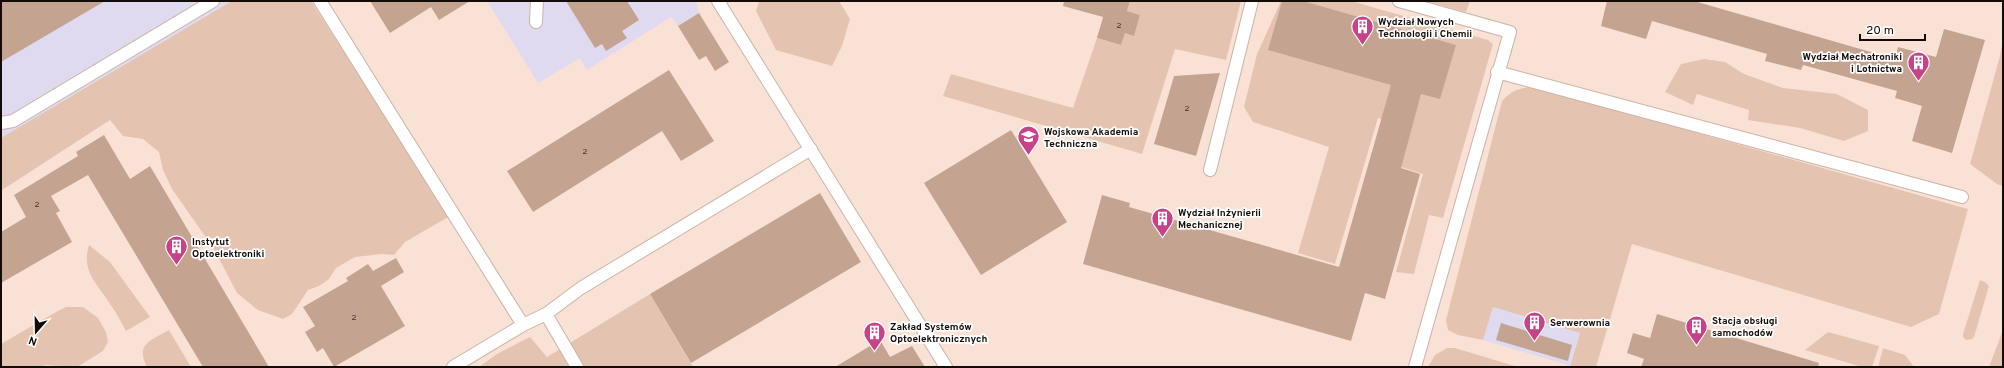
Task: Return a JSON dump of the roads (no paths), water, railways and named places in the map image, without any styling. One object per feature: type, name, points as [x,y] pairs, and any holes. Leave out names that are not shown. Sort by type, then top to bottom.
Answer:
[{"type":"lane","points":[[1,123],[13,121],[213,1]]},
{"type":"lane","points":[[320,1],[522,325]]},
{"type":"lane","points":[[536,22],[537,1]]},
{"type":"lane","points":[[718,1],[946,367]]},
{"type":"lane","points":[[1210,170],[1252,1]]},
{"type":"lane","points":[[1399,1],[1510,32],[1497,72],[1415,367]]},
{"type":"lane","points":[[1497,72],[1962,197]]},
{"type":"lane","points":[[453,367],[522,325],[546,314],[581,288],[811,149]]},
{"type":"lane","points":[[546,314],[577,367]]},
{"type":"place","name":"Wydział Nowych Technologii i Chemii","points":[[1362,46]]},
{"type":"place","name":"Wydział Mechatroniki i Lotnictwa","points":[[1918,82]]},
{"type":"place","name":"Wojskowa Akademia Techniczna","points":[[1028,156]]},
{"type":"place","name":"Wydział Inżynierii Mechanicznej","points":[[1163,238]]},
{"type":"place","name":"Instytut Optoelektroniki","points":[[177,266]]},
{"type":"place","name":"Serwerownia","points":[[1534,342]]},
{"type":"place","name":"Stacja obsługi samochodów","points":[[1696,346]]},
{"type":"place","name":"Zakład Systemów Optoelektronicznych","points":[[874,352]]}]
